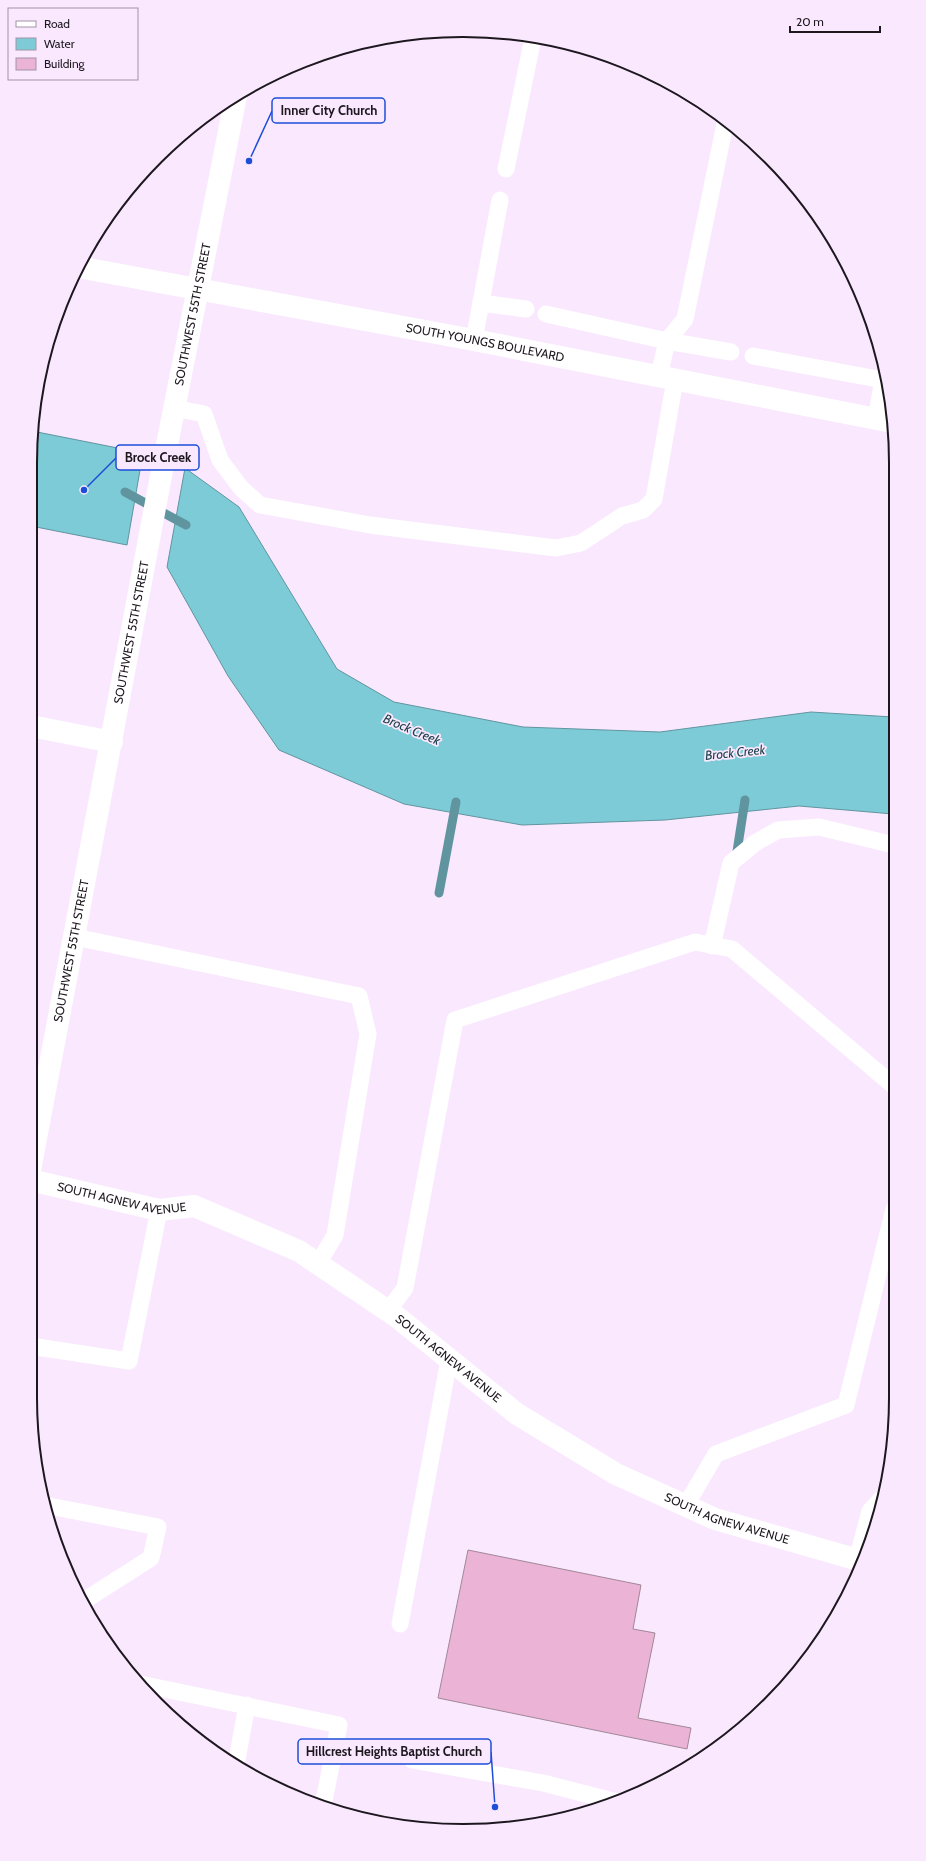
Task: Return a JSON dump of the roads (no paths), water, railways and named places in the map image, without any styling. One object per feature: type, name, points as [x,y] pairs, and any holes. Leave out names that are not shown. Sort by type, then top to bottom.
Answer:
[{"type":"street","name":"SOUTHWEST 55TH STREET","points":[[37,1134],[164,460],[234,104]]},
{"type":"street","name":"SOUTH YOUNGS BOULEVARD","points":[[85,267],[474,340],[884,420]]},
{"type":"street","points":[[37,727],[112,742]]},
{"type":"street","name":"SOUTH AGNEW AVENUE","points":[[37,1182],[160,1210],[194,1206],[299,1251],[388,1311],[517,1414],[616,1474],[715,1519],[857,1560]]},
{"type":"lane","points":[[506,169],[532,43]]},
{"type":"lane","points":[[174,408],[204,414],[220,460],[241,488],[260,505],[370,525],[556,548],[581,543],[622,516],[643,510],[654,500],[667,378],[667,341],[685,319],[724,127]]},
{"type":"lane","points":[[474,340],[500,200]]},
{"type":"lane","points":[[481,303],[526,309]]},
{"type":"lane","points":[[546,314],[667,341],[731,352]]},
{"type":"lane","points":[[753,356],[881,380]]},
{"type":"lane","points":[[883,396],[884,420]]},
{"type":"lane","points":[[712,946],[731,863],[755,843],[778,830],[819,827],[889,845]]},
{"type":"lane","points":[[75,938],[359,996],[368,1034],[335,1235],[318,1264]]},
{"type":"lane","points":[[388,1311],[405,1288],[455,1020],[695,942],[732,949],[889,1082]]},
{"type":"lane","points":[[37,1347],[129,1361],[160,1210]]},
{"type":"lane","points":[[686,1505],[716,1454],[846,1405],[889,1229]]},
{"type":"lane","points":[[400,1624],[449,1360]]},
{"type":"lane","points":[[52,1506],[158,1527],[151,1558],[87,1598]]},
{"type":"lane","points":[[862,1545],[870,1511],[874,1506]]},
{"type":"lane","points":[[150,1686],[339,1725],[324,1800]]},
{"type":"lane","points":[[237,1759],[247,1705]]},
{"type":"lane","points":[[412,1760],[543,1783],[606,1799]]},
{"type":"water","points":[[38,432],[143,453],[127,545],[37,527]]},
{"type":"water","name":"Brock Creek","points":[[185,468],[239,507],[337,669],[394,702],[523,727],[660,732],[811,712],[889,717],[889,814],[799,806],[665,820],[522,825],[404,804],[279,750],[228,676],[167,567]]},
{"type":"waterway","name":"Brock Creek","points":[[125,492],[186,525]]},
{"type":"waterway","points":[[736,858],[745,800]]},
{"type":"waterway","points":[[439,893],[456,802]]},
{"type":"place","name":"Inner City Church","points":[[249,161]]},
{"type":"place","name":"Brock Creek","points":[[84,490]]},
{"type":"place","name":"Hillcrest Heights Baptist Church","points":[[495,1807]]}]
